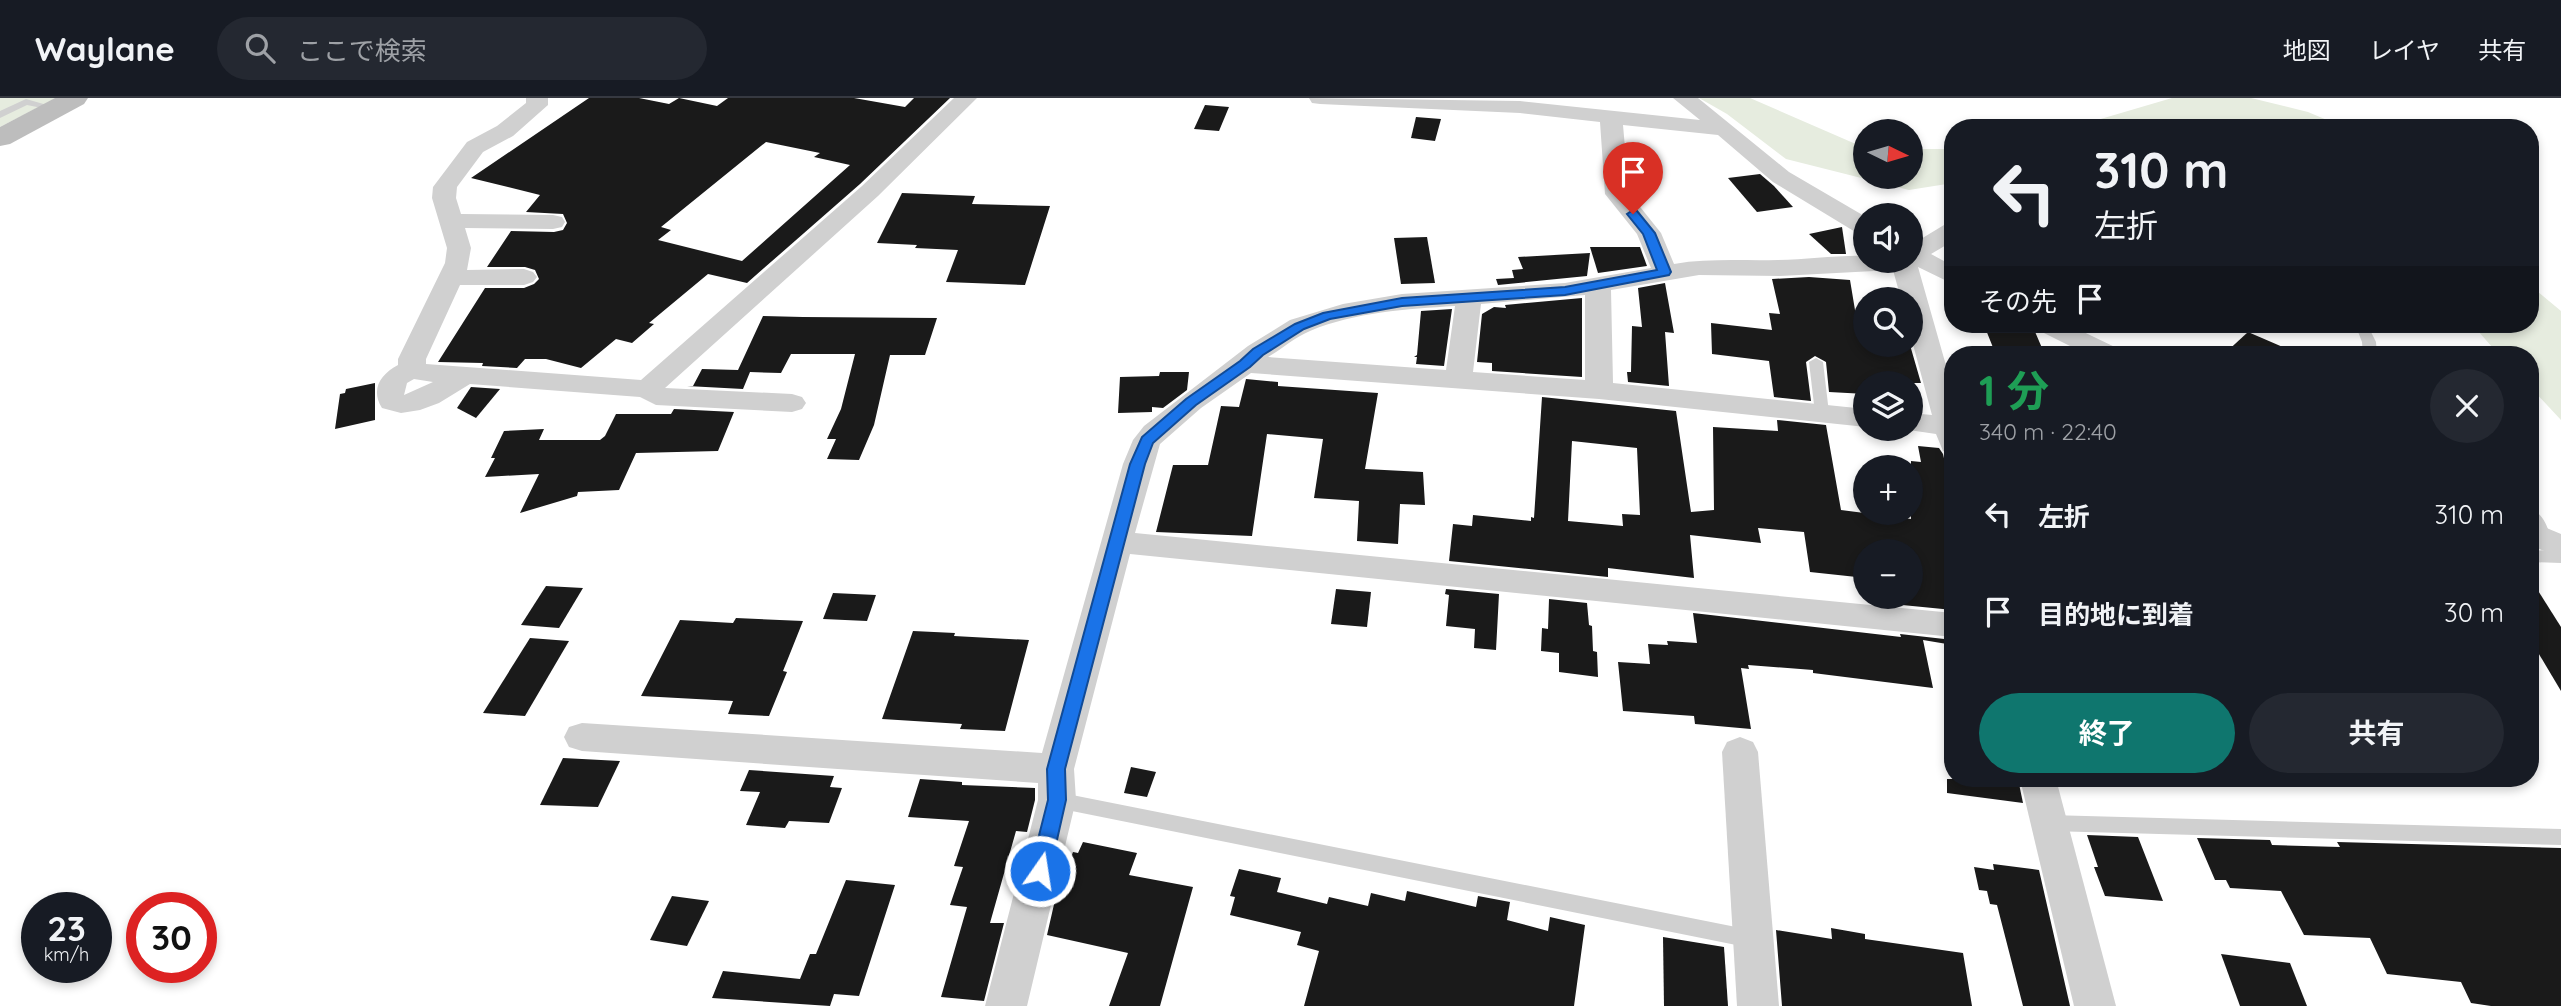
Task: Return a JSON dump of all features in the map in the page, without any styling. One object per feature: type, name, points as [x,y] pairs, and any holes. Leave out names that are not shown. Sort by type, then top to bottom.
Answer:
[{"type":"street","points":[[0,138],[75,98]]},
{"type":"street","points":[[412,369],[412,359],[458,262],[459,248],[444,198],[445,187],[475,147],[505,131],[529,113],[537,105],[537,98]]},
{"type":"street","points":[[647,389],[870,191],[966,98]]},
{"type":"street","points":[[1320,98],[1520,107],[1724,129]]},
{"type":"street","points":[[1684,98],[1781,177],[1853,220]]},
{"type":"street","points":[[1611,117],[1617,194],[1649,233],[1665,272]]},
{"type":"street","points":[[451,221],[553,222]]},
{"type":"street","points":[[1923,248],[1944,235]]},
{"type":"street","points":[[1006,1006],[1057,785],[1138,464],[1147,440],[1191,402],[1258,352],[1283,335],[1327,316],[1402,302],[1491,294],[1545,293],[1699,267],[1780,268],[1853,263]]},
{"type":"street","points":[[1923,263],[1944,272]]},
{"type":"street","points":[[1907,273],[1944,409]]},
{"type":"street","points":[[450,278],[524,277]]},
{"type":"street","points":[[1598,286],[1599,390]]},
{"type":"street","points":[[1458,380],[1469,297]]},
{"type":"street","points":[[2065,333],[2091,346]]},
{"type":"street","points":[[1245,364],[1599,390],[1853,417]]},
{"type":"street","points":[[464,374],[408,405],[392,402],[390,394],[394,378],[412,369],[425,373],[464,374],[647,389],[656,396],[792,402]]},
{"type":"street","points":[[1923,426],[1944,433]]},
{"type":"street","points":[[1118,542],[1944,624]]},
{"type":"street","points":[[582,737],[1057,785]]},
{"type":"street","points":[[1740,751],[1751,939],[1758,1006]]},
{"type":"street","points":[[2040,787],[2095,1006]]},
{"type":"lane","points":[[0,115],[26,102],[42,105]]},
{"type":"lane","points":[[1816,362],[1822,413]]},
{"type":"lane","points":[[1057,785],[1751,939]]},
{"type":"lane","points":[[2049,823],[2561,837]]},
{"type":"shaded area","points":[[0,98],[56,98],[0,127]]},
{"type":"shaded area","points":[[1699,98],[1750,98],[1853,143],[1853,176],[1786,159],[1727,114]]},
{"type":"shaded area","points":[[2172,98],[2251,98],[2308,112],[2325,119],[2101,119]]},
{"type":"shaded area","points":[[1923,149],[1944,149],[1944,184],[1923,188]]},
{"type":"shaded area","points":[[2539,293],[2561,311],[2561,420],[2539,397],[2539,346],[2491,346],[2480,333],[2539,333]]},
{"type":"building","points":[[589,98],[639,98],[669,104],[679,98],[717,106],[728,98],[854,98],[905,107],[914,98],[950,98],[860,184],[747,283],[708,274],[649,323],[654,324],[632,343],[616,339],[581,368],[546,359],[525,359],[517,368],[482,366],[483,363],[438,362],[485,288],[524,288],[539,279],[535,270],[525,267],[487,267],[511,231],[554,232],[563,230],[567,223],[563,214],[526,212],[540,195],[471,178]],"holes":[[[766,142],[820,153],[814,157],[850,165],[742,261],[658,240],[671,230],[661,227]]]},
{"type":"building","points":[[1205,105],[1229,107],[1219,131],[1194,129]]},
{"type":"building","points":[[1416,117],[1441,119],[1435,141],[1411,138]]},
{"type":"building","points":[[1760,174],[1793,207],[1757,212],[1728,178]]},
{"type":"building","points":[[902,193],[975,196],[972,204],[1050,206],[1025,285],[946,282],[958,250],[877,243]]},
{"type":"building","points":[[1842,227],[1846,254],[1831,254],[1809,234]]},
{"type":"building","points":[[1427,237],[1435,283],[1401,284],[1394,238]]},
{"type":"building","points":[[1590,247],[1640,247],[1647,266],[1598,273]]},
{"type":"building","points":[[1590,253],[1587,276],[1498,285],[1496,279],[1514,278],[1512,270],[1523,269],[1518,257]]},
{"type":"building","points":[[1809,277],[1850,280],[1853,298],[1853,357],[1913,357],[1918,371],[1853,371],[1853,393],[1829,392],[1826,362],[1815,356],[1806,362],[1811,401],[1774,397],[1769,361],[1712,354],[1711,323],[1772,330],[1769,313],[1780,314],[1772,279]]},
{"type":"building","points":[[1665,283],[1674,333],[1665,332],[1669,386],[1628,382],[1627,372],[1631,372],[1632,326],[1642,327],[1638,288]]},
{"type":"building","points":[[1582,298],[1582,377],[1492,371],[1492,363],[1477,362],[1482,314],[1494,307],[1506,308],[1505,305]]},
{"type":"building","points":[[1452,309],[1444,366],[1416,364],[1417,357],[1414,357],[1417,355],[1421,311]]},
{"type":"building","points":[[763,316],[937,318],[925,355],[890,355],[874,425],[859,460],[827,459],[836,439],[827,439],[841,409],[855,354],[791,354],[781,373],[750,372],[743,389],[687,386],[693,386],[702,369],[738,370]]},
{"type":"building","points":[[1987,333],[2036,333],[2041,346],[1992,346]]},
{"type":"building","points":[[2250,333],[2280,346],[2233,346]]},
{"type":"building","points":[[1160,372],[1189,372],[1187,390],[1163,408],[1152,407],[1152,412],[1118,413],[1120,377],[1159,376]]},
{"type":"building","points":[[1246,379],[1278,382],[1278,386],[1378,393],[1365,469],[1423,472],[1425,505],[1400,504],[1398,544],[1357,541],[1359,501],[1314,498],[1323,439],[1267,434],[1252,536],[1156,532],[1173,465],[1208,465],[1221,406],[1239,407]]},
{"type":"building","points":[[375,383],[375,420],[335,429],[340,394],[345,393],[346,389]]},
{"type":"building","points":[[471,387],[500,389],[476,418],[457,408]]},
{"type":"building","points":[[1542,397],[1676,411],[1691,512],[1714,510],[1713,427],[1778,431],[1777,420],[1826,425],[1841,510],[1853,512],[1853,525],[1923,525],[1923,455],[1920,455],[1918,446],[1939,448],[1944,458],[1944,609],[1923,607],[1923,539],[1853,539],[1853,577],[1810,572],[1804,532],[1758,528],[1761,543],[1690,535],[1694,578],[1608,568],[1608,577],[1449,561],[1453,524],[1472,526],[1473,515],[1531,521],[1531,517],[1534,518]],"holes":[[[1572,441],[1637,448],[1640,515],[1622,514],[1623,526],[1568,521]]]},
{"type":"building","points":[[674,409],[734,412],[718,451],[636,453],[619,490],[578,492],[577,496],[520,513],[539,474],[485,477],[504,431],[544,429],[539,440],[600,440],[605,436],[616,414],[671,414]]},
{"type":"building","points":[[546,586],[583,588],[559,628],[521,625]]},
{"type":"building","points":[[1336,589],[1371,592],[1367,627],[1331,624]]},
{"type":"building","points":[[1446,589],[1499,594],[1496,650],[1474,648],[1475,629],[1446,626],[1449,595],[1445,594]]},
{"type":"building","points":[[2539,592],[2561,627],[2561,691],[2539,654]]},
{"type":"building","points":[[833,593],[876,595],[867,621],[823,619]]},
{"type":"building","points":[[1549,599],[1587,603],[1589,625],[1592,626],[1593,651],[1597,652],[1598,677],[1559,672],[1559,653],[1541,651],[1542,628],[1548,629]]},
{"type":"building","points":[[1693,613],[1901,637],[1900,634],[1944,639],[1944,644],[1923,640],[1933,688],[1813,673],[1813,670],[1748,665],[1749,669],[1741,668],[1751,729],[1695,724],[1694,716],[1623,711],[1618,662],[1650,664],[1648,644],[1668,645],[1667,641],[1697,643]]},
{"type":"building","points":[[736,618],[803,621],[783,671],[787,672],[769,716],[728,714],[733,701],[641,696],[680,620],[733,623]]},
{"type":"building","points":[[913,631],[1029,640],[1005,731],[960,729],[962,724],[882,719]]},
{"type":"building","points":[[530,638],[569,641],[525,716],[483,713]]},
{"type":"building","points":[[563,758],[620,761],[598,807],[540,805]]},
{"type":"building","points":[[1131,767],[1156,772],[1147,797],[1124,793]]},
{"type":"building","points":[[749,770],[834,776],[830,787],[842,788],[829,823],[789,821],[785,828],[746,825],[760,792],[740,791]]},
{"type":"building","points":[[920,779],[962,782],[962,785],[1035,788],[1035,800],[1027,832],[1016,831],[990,923],[1004,923],[984,1001],[941,997],[967,907],[950,905],[963,867],[954,866],[969,821],[908,817]]},
{"type":"building","points":[[1947,787],[2020,787],[2023,803],[1947,793]]},
{"type":"building","points":[[2087,835],[2138,837],[2163,901],[2105,896],[2094,867],[2098,867]]},
{"type":"building","points":[[2197,838],[2270,840],[2272,845],[2340,847],[2337,842],[2561,848],[2561,1006],[2491,1006],[2471,1003],[2461,982],[2387,974],[2370,938],[2304,935],[2281,891],[2230,888],[2226,880],[2215,880]]},
{"type":"building","points":[[1083,842],[1137,853],[1129,875],[1193,887],[1160,1006],[1109,1006],[1128,953],[1047,935],[1055,900],[1073,852],[1078,853]]},
{"type":"building","points":[[1993,864],[2039,870],[2070,1006],[2023,1006],[1997,905],[1990,904],[1987,891],[1979,890],[1974,867],[1994,870]]},
{"type":"building","points":[[1239,869],[1281,878],[1277,892],[1327,904],[1329,897],[1368,906],[1371,893],[1405,901],[1407,891],[1476,907],[1478,896],[1510,902],[1507,920],[1548,931],[1550,917],[1585,925],[1574,1006],[1304,1006],[1319,951],[1297,945],[1301,932],[1230,915],[1235,897],[1230,896]]},
{"type":"building","points":[[846,880],[895,885],[859,996],[834,994],[830,1006],[712,998],[723,971],[800,979],[810,954],[816,954]]},
{"type":"building","points":[[672,896],[709,901],[687,946],[650,940]]},
{"type":"building","points":[[1831,928],[1865,934],[1865,939],[1963,953],[1972,1006],[1782,1006],[1776,930],[1832,939]]},
{"type":"building","points":[[1663,937],[1724,947],[1728,1006],[1664,1006]]},
{"type":"building","points":[[2221,954],[2290,963],[2307,1006],[2240,1006]]},
{"type":"route","points":[[1040,871],[1057,800],[1056,769],[1138,464],[1147,440],[1191,402],[1258,352],[1299,326],[1327,316],[1402,302],[1565,291],[1665,272],[1649,233],[1633,214]]}]
